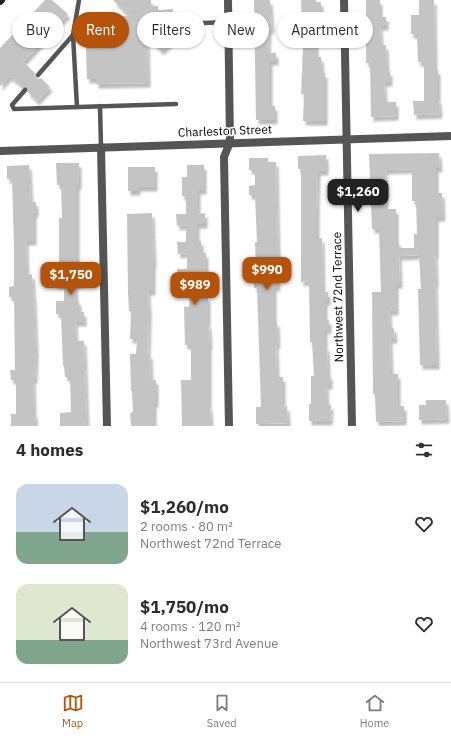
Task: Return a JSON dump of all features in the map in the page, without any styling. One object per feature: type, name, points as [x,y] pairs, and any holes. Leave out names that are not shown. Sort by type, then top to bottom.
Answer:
[{"type":"street","points":[[228,0],[228,12]]},
{"type":"street","name":"Northwest 72nd Terrace","points":[[344,0],[352,426]]},
{"type":"street","points":[[228,48],[230,142],[224,157],[229,426]]},
{"type":"street","name":"Charleston Street","points":[[0,151],[347,138],[451,136]]},
{"type":"street","points":[[101,147],[107,426]]},
{"type":"lane","points":[[77,12],[79,0]]},
{"type":"lane","points":[[38,75],[72,36]]},
{"type":"lane","points":[[74,48],[77,107]]},
{"type":"lane","points":[[25,90],[12,105],[14,109],[176,104]]},
{"type":"lane","points":[[100,106],[101,147]]},
{"type":"building","points":[[45,0],[52,0],[68,14],[64,18],[64,12],[34,12]]},
{"type":"building","points":[[113,0],[151,0],[151,6],[158,6],[158,10],[173,9],[173,12],[137,12],[137,48],[147,48],[148,83],[96,84],[96,79],[87,79],[86,48],[129,48],[129,12],[125,12]]},
{"type":"building","points":[[254,0],[270,0],[272,30],[269,29],[269,12],[254,12]]},
{"type":"building","points":[[301,0],[316,0],[316,2],[321,2],[321,12],[302,12]]},
{"type":"building","points":[[366,0],[380,0],[380,17],[386,17],[386,26],[380,26],[381,45],[386,45],[387,72],[390,71],[390,82],[384,82],[385,102],[396,102],[396,116],[371,117],[370,63],[366,63],[366,48],[373,48],[373,12],[366,12]]},
{"type":"building","points":[[419,0],[434,0],[435,70],[438,70],[438,100],[440,114],[414,115],[413,101],[424,101],[424,62],[418,62],[417,34],[411,34],[411,15],[419,15]]},
{"type":"building","points":[[12,35],[12,48],[36,48],[23,62],[35,73],[35,78],[41,78],[50,87],[37,101],[28,92],[28,87],[23,87],[10,76],[0,86],[0,48]]},
{"type":"building","points":[[255,48],[268,48],[269,53],[276,53],[276,61],[270,61],[270,106],[275,106],[275,120],[256,120]]},
{"type":"building","points":[[303,48],[316,48],[316,57],[321,57],[322,73],[325,73],[325,121],[303,121],[304,94],[301,94]]},
{"type":"building","points":[[439,153],[440,168],[436,168],[436,193],[442,193],[443,217],[436,217],[435,283],[437,365],[420,365],[418,289],[421,289],[419,255],[399,256],[400,284],[396,284],[396,311],[389,311],[390,328],[394,328],[395,339],[390,339],[391,374],[398,374],[398,406],[404,406],[404,421],[376,422],[375,394],[373,394],[372,292],[381,292],[379,229],[372,229],[369,154]],"holes":[[[412,169],[412,201],[416,201],[417,234],[414,234],[414,248],[399,248],[399,242],[396,242],[396,209],[386,209],[385,170]]]},
{"type":"building","points":[[326,155],[326,171],[318,171],[317,238],[322,238],[323,292],[328,292],[328,301],[325,301],[325,320],[329,320],[329,330],[325,329],[325,347],[327,347],[328,375],[330,375],[330,385],[326,385],[327,405],[331,405],[330,421],[309,421],[309,404],[311,404],[311,376],[314,376],[312,342],[310,342],[309,281],[301,282],[301,169],[298,169],[298,156]]},
{"type":"building","points":[[249,158],[268,158],[268,162],[276,162],[278,259],[276,259],[278,287],[274,287],[274,322],[277,322],[277,377],[283,377],[283,407],[287,406],[288,423],[256,424],[256,407],[261,407],[257,288],[254,288],[253,269],[256,269],[255,242],[257,242],[255,195],[249,195],[249,186],[255,185],[255,170],[249,170]]},
{"type":"building","points":[[56,163],[79,163],[79,185],[77,185],[77,273],[83,273],[83,283],[75,284],[76,301],[79,301],[79,312],[84,312],[84,322],[75,322],[76,341],[84,341],[87,426],[60,426],[60,413],[71,412],[70,377],[65,377],[63,366],[61,314],[56,314],[56,301],[64,301],[64,285],[55,285],[55,273],[59,273],[59,218],[62,218],[61,185],[57,185]]},
{"type":"building","points":[[29,165],[31,202],[36,202],[36,213],[34,213],[34,241],[26,241],[27,275],[32,274],[34,302],[36,351],[35,379],[33,379],[36,426],[11,426],[11,414],[16,414],[16,380],[11,380],[10,370],[15,370],[14,297],[9,297],[9,287],[14,286],[14,247],[12,179],[7,179],[7,166]]},
{"type":"building","points":[[187,165],[204,165],[204,190],[198,190],[198,214],[205,213],[205,224],[197,224],[197,241],[201,241],[201,253],[206,253],[206,279],[198,279],[198,297],[208,297],[210,345],[209,407],[211,426],[182,426],[181,380],[191,380],[191,345],[185,345],[184,307],[189,307],[190,291],[186,291],[186,281],[178,281],[177,269],[187,269],[187,253],[178,254],[177,242],[186,242],[186,225],[177,226],[176,214],[186,214],[186,196],[182,196],[182,177],[187,177]]},
{"type":"building","points":[[128,167],[155,167],[155,187],[138,187],[138,191],[128,191]]},
{"type":"building","points":[[152,213],[154,264],[153,291],[148,291],[148,354],[150,354],[151,380],[156,380],[154,426],[131,426],[130,413],[133,412],[130,354],[136,354],[137,339],[130,339],[131,311],[129,311],[128,292],[127,214]]},
{"type":"building","points":[[426,400],[446,400],[447,419],[419,420],[419,405],[426,405]]}]
